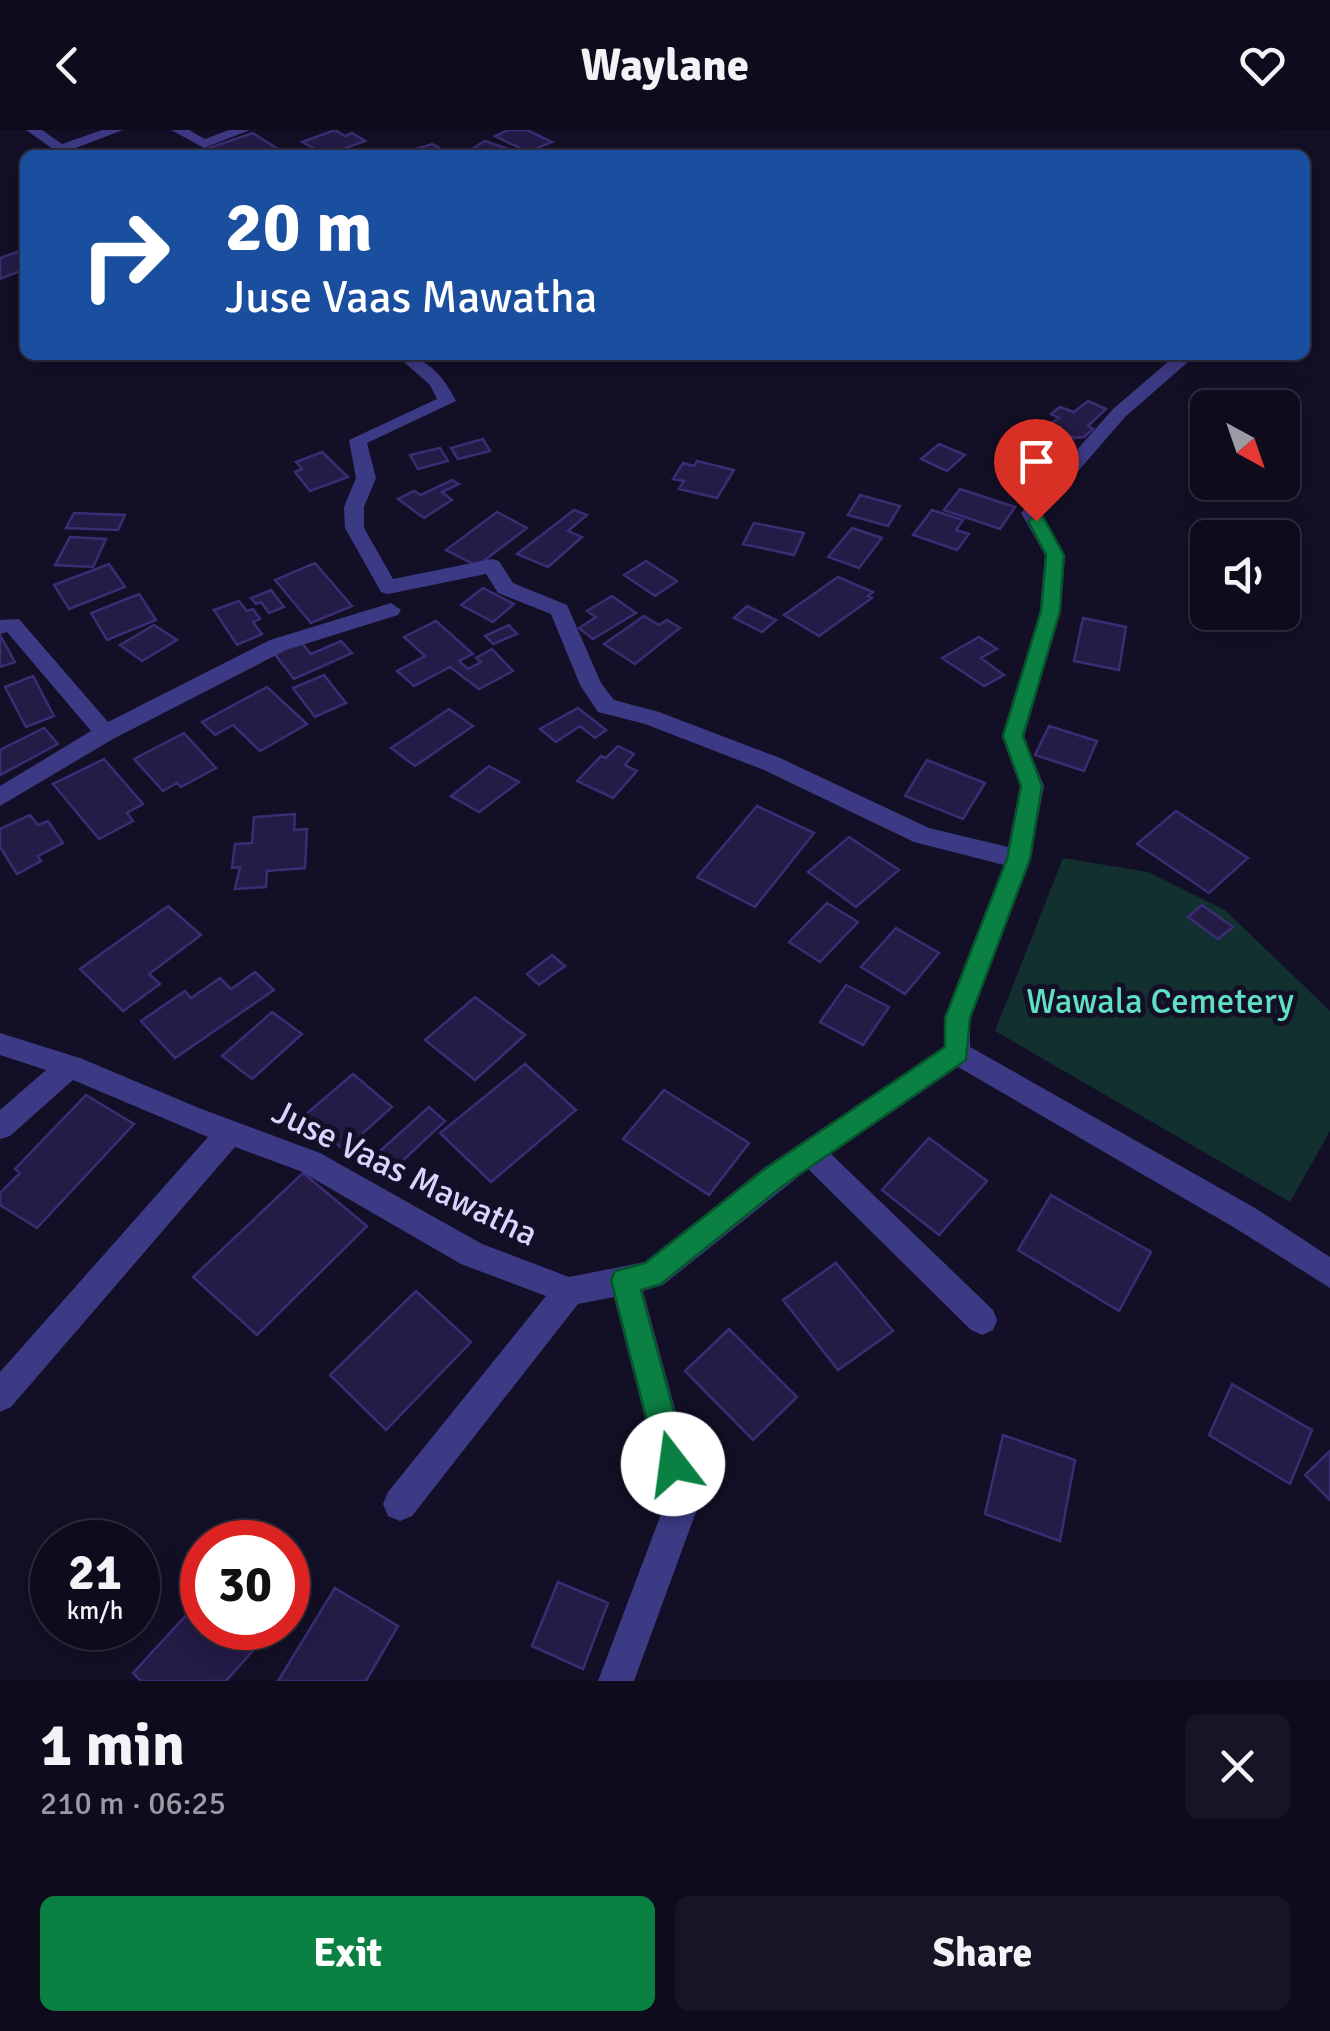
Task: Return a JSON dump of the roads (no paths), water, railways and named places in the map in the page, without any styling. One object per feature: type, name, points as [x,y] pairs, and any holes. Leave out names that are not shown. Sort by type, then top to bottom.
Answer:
[{"type":"street","points":[[33,130],[60,150],[116,130]]},
{"type":"street","points":[[178,130],[204,144],[243,130]]},
{"type":"street","points":[[411,360],[438,382],[447,401],[358,440],[366,488],[353,508],[355,526],[365,552],[388,586],[492,566],[504,588],[560,610],[591,685],[606,706],[650,718],[772,764],[923,836],[1018,859]]},
{"type":"street","points":[[958,1052],[958,1018],[1018,859],[1032,786],[1013,736],[1050,611],[1055,555],[1031,514],[1119,413],[1181,360]]},
{"type":"street","points":[[0,796],[105,733],[278,645],[390,610]]},
{"type":"street","points":[[0,626],[12,624],[105,733]]},
{"type":"street","name":"Juse Vaas Mawatha","points":[[0,1044],[70,1066],[310,1162],[472,1254],[569,1291]]},
{"type":"street","points":[[400,1504],[569,1291],[652,1275],[810,1152],[958,1052]]},
{"type":"street","points":[[958,1052],[1245,1218],[1330,1274]]},
{"type":"street","points":[[0,1127],[70,1066]]},
{"type":"street","points":[[0,1396],[230,1132]]},
{"type":"street","points":[[810,1152],[982,1320]]},
{"type":"street","points":[[616,1681],[682,1501],[625,1280]]},
{"type":"park label","name":"Wawala Cemetery","points":[[1160,1001]]}]
